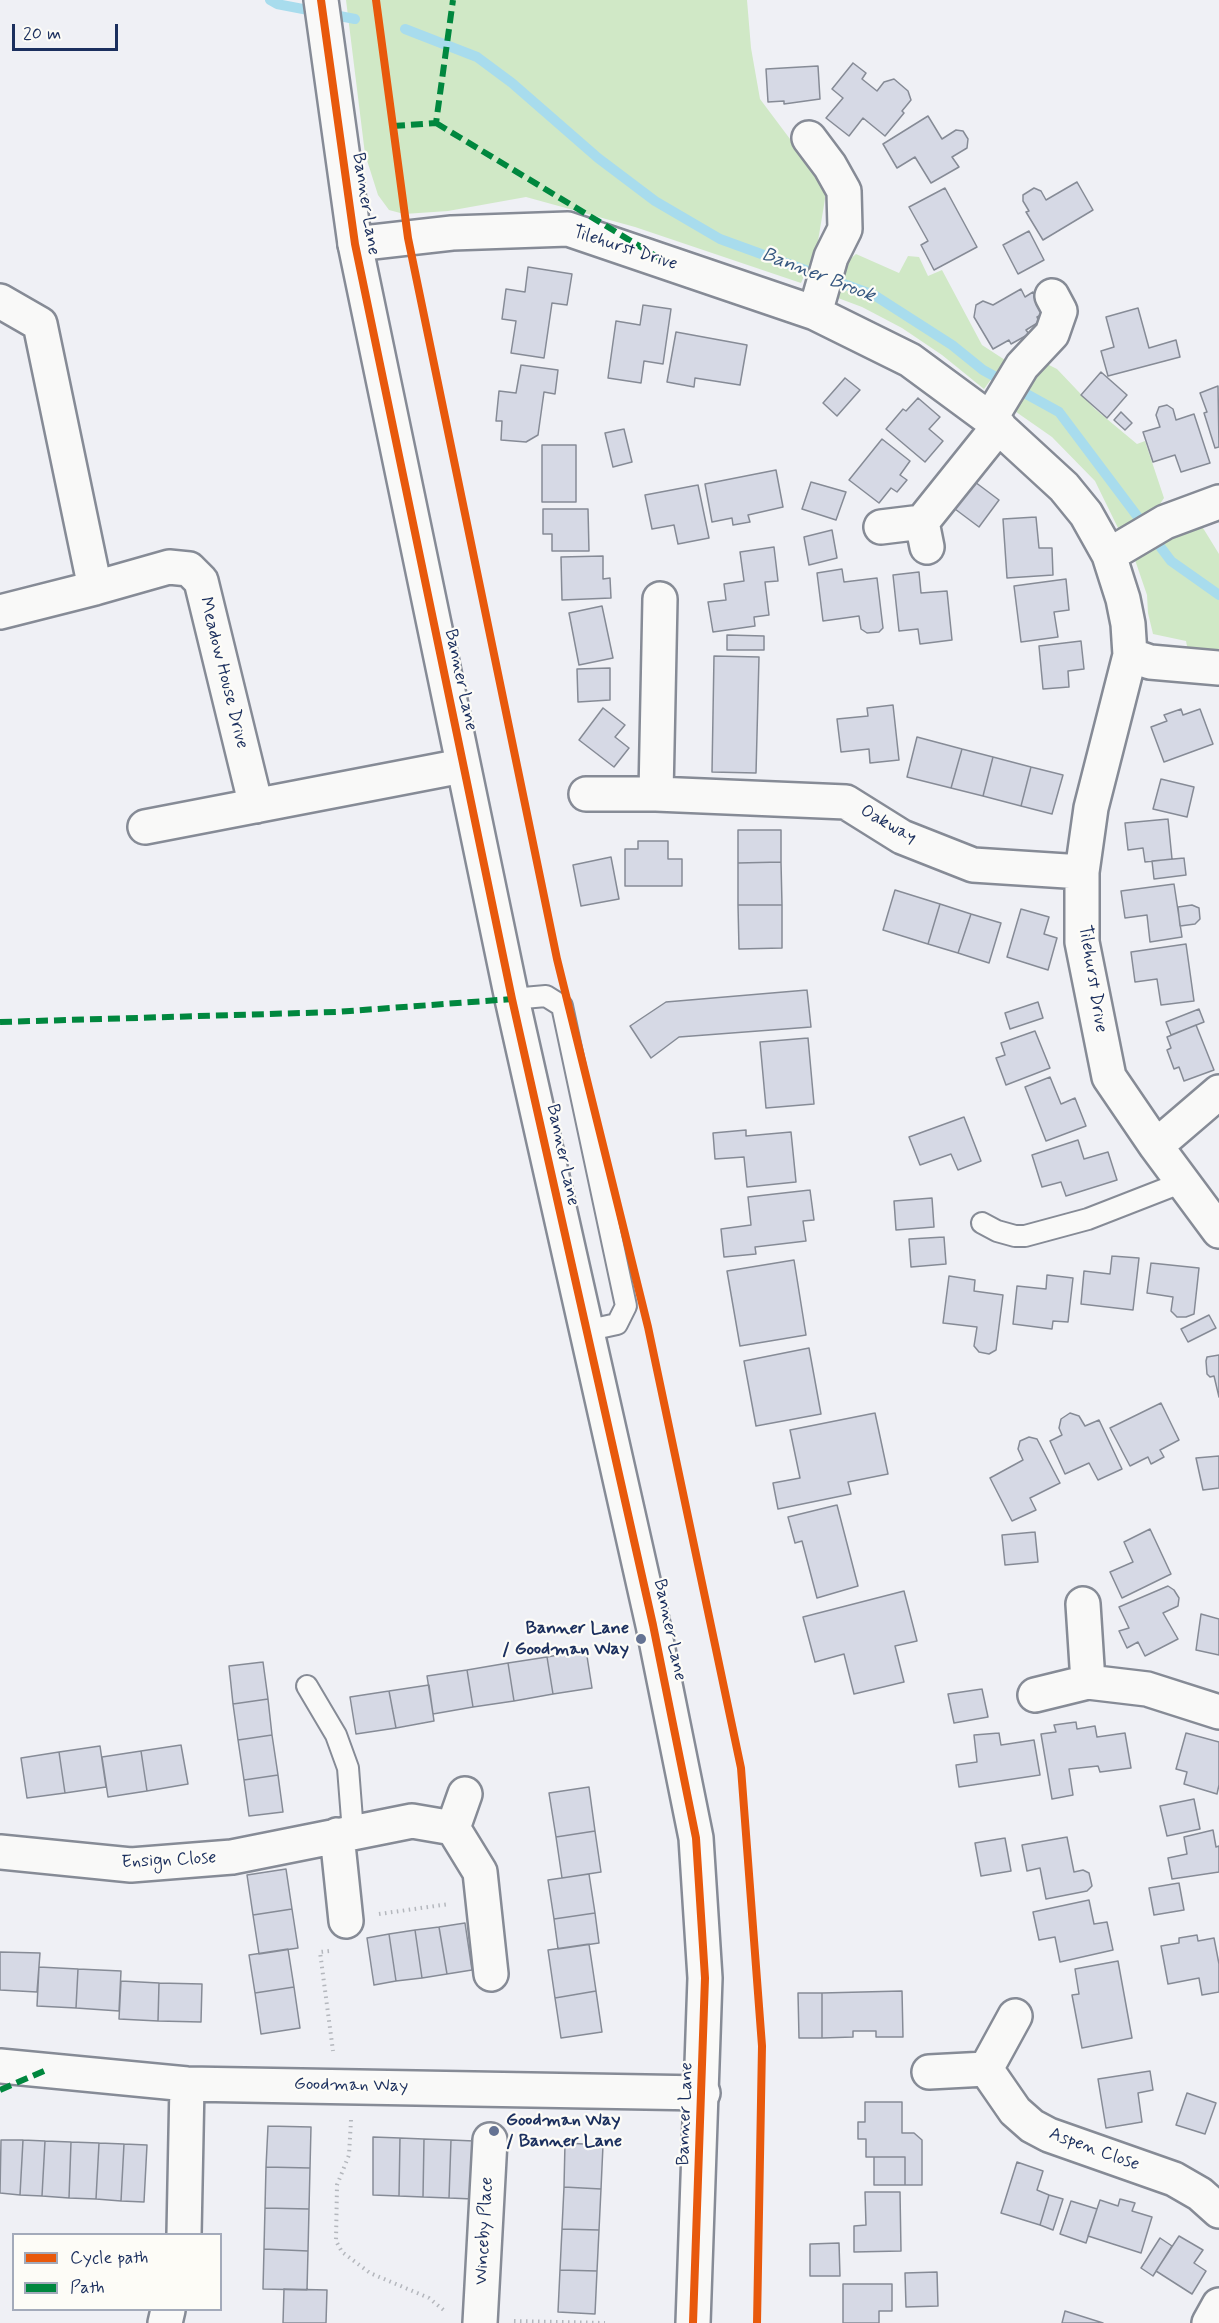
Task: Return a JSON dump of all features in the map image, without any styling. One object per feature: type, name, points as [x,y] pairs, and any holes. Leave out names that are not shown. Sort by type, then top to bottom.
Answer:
[{"type":"street","name":"Banner Lane","points":[[321,0],[356,244],[462,766],[585,1331],[653,1625],[696,1838],[705,1978],[703,2093],[693,2323]]},
{"type":"street","points":[[809,138],[830,166],[844,191],[845,229],[831,257],[818,302]]},
{"type":"street","name":"Tilehurst Drive","points":[[356,244],[452,233],[568,229],[818,302],[996,416],[1064,487],[1119,550],[1128,624],[1130,655],[1091,808],[1082,872],[1082,942],[1109,1077],[1156,1146],[1219,1231]]},
{"type":"street","points":[[881,527],[924,534],[996,416],[1022,366],[1052,334],[1059,311],[1052,296]]},
{"type":"street","points":[[0,301],[40,324],[95,588]]},
{"type":"street","points":[[1119,550],[1165,522],[1219,502]]},
{"type":"street","name":"Meadow House Drive","points":[[0,612],[169,567],[189,569],[201,581],[256,806]]},
{"type":"street","points":[[656,794],[660,599]]},
{"type":"street","points":[[1130,655],[1150,662],[1219,668]]},
{"type":"street","points":[[145,827],[462,766]]},
{"type":"street","name":"Oakway","points":[[586,794],[656,794],[846,802],[902,837],[973,865],[1082,872]]},
{"type":"street","points":[[1156,1146],[1219,1092]]},
{"type":"street","points":[[1083,1604],[1088,1682]]},
{"type":"street","points":[[1035,1695],[1088,1682],[1147,1689],[1219,1712]]},
{"type":"street","points":[[465,1794],[453,1828],[480,1872],[491,1974]]},
{"type":"street","name":"Ensign Close","points":[[0,1852],[131,1865],[232,1857],[412,1821],[453,1828]]},
{"type":"street","points":[[345,1834],[346,1921]]},
{"type":"street","points":[[929,2072],[986,2069],[1015,2016]]},
{"type":"street","name":"Goodman Way","points":[[0,2066],[187,2084],[703,2093]]},
{"type":"street","name":"Aspen Close","points":[[986,2069],[1016,2111],[1032,2126],[1049,2135],[1174,2179],[1200,2194],[1219,2211]]},
{"type":"street","points":[[184,2233],[187,2084]]},
{"type":"street","name":"Winceby Place","points":[[480,2322],[490,2140]]},
{"type":"street","points":[[1209,2323],[1219,2306]]},
{"type":"lane","points":[[512,999],[546,996],[562,1006],[626,1306],[617,1324],[585,1331]]},
{"type":"lane","points":[[982,1223],[997,1231],[1025,1236],[1088,1219],[1183,1182]]},
{"type":"lane","points":[[307,1686],[336,1735],[348,1768],[345,1834]]},
{"type":"path","points":[[483,1899],[346,1921],[338,1933],[334,1950],[320,1952],[335,2065],[343,2086],[349,2155],[337,2185],[336,2241],[342,2252],[370,2272],[429,2298],[447,2313],[465,2321],[605,2323]]},
{"type":"green space","points":[[346,0],[747,0],[751,48],[760,99],[802,155],[826,193],[817,247],[801,283],[635,227],[526,197],[448,211],[404,214],[389,210],[378,195],[365,154]]},
{"type":"green space","points":[[856,254],[899,273],[908,256],[919,257],[928,276],[942,270],[982,345],[1005,360],[984,389],[942,355],[902,328],[862,307],[838,298],[848,261]]},
{"type":"green space","points":[[1047,364],[1057,369],[1095,409],[1137,444],[1145,441],[1164,498],[1158,507],[1119,530],[1095,481],[1052,437],[1009,407],[1038,366]]},
{"type":"green space","points":[[1203,528],[1219,554],[1219,651],[1188,651],[1186,641],[1153,634],[1147,595],[1134,557],[1172,531]]},
{"type":"building","points":[[853,63],[866,73],[862,79],[877,91],[884,82],[894,79],[908,91],[911,100],[902,111],[904,113],[885,136],[863,118],[849,136],[826,118],[843,98],[832,89]]},
{"type":"building","points":[[818,66],[820,99],[784,104],[784,101],[768,102],[766,69]]},
{"type":"building","points":[[928,116],[942,139],[956,130],[963,131],[968,139],[967,148],[952,157],[959,167],[931,183],[915,157],[897,168],[883,144]]},
{"type":"building","points":[[1077,182],[1093,210],[1043,240],[1026,212],[1029,211],[1023,201],[1023,195],[1034,188],[1041,191],[1046,200]]},
{"type":"building","points":[[945,188],[977,247],[934,270],[921,245],[928,241],[909,207]]},
{"type":"building","points":[[1029,231],[1044,260],[1018,274],[1003,245]]},
{"type":"building","points":[[528,267],[572,274],[567,305],[552,303],[544,358],[511,353],[516,321],[502,319],[506,289],[525,292]]},
{"type":"building","points":[[1021,289],[1025,297],[1033,292],[1045,313],[1037,317],[1039,322],[1026,330],[1029,334],[1011,344],[1009,340],[993,349],[974,317],[976,305],[983,301],[993,305]]},
{"type":"building","points":[[643,305],[671,309],[663,364],[644,361],[641,383],[608,378],[616,321],[640,325]]},
{"type":"building","points":[[1138,308],[1149,348],[1176,340],[1180,357],[1108,376],[1101,351],[1114,347],[1106,317]]},
{"type":"building","points":[[676,332],[747,345],[740,385],[695,378],[694,387],[667,382]]},
{"type":"building","points":[[521,365],[558,370],[555,394],[544,392],[538,435],[526,442],[501,440],[502,421],[496,421],[499,391],[516,393]]},
{"type":"building","points":[[1101,372],[1127,395],[1107,418],[1081,395]]},
{"type":"building","points":[[845,378],[860,390],[837,416],[823,403]]},
{"type":"building","points":[[1218,386],[1219,447],[1215,448],[1200,393]]},
{"type":"building","points":[[918,398],[940,417],[929,429],[943,441],[925,462],[886,429],[903,409],[906,411]]},
{"type":"building","points":[[1167,405],[1173,409],[1176,420],[1194,414],[1210,463],[1181,472],[1175,455],[1153,462],[1143,432],[1160,427],[1156,415],[1159,407]]},
{"type":"building","points":[[1121,412],[1132,423],[1125,430],[1114,420]]},
{"type":"building","points":[[624,429],[632,462],[613,467],[605,433]]},
{"type":"building","points":[[882,439],[910,461],[900,475],[907,480],[897,492],[891,488],[879,503],[849,480]]},
{"type":"building","points":[[542,445],[576,445],[576,502],[542,502]]},
{"type":"building","points":[[776,470],[783,507],[748,515],[750,522],[733,525],[732,518],[712,522],[705,484]]},
{"type":"building","points":[[811,482],[846,492],[836,520],[802,509]]},
{"type":"building","points":[[975,482],[999,500],[979,527],[955,509]]},
{"type":"building","points":[[698,485],[709,538],[678,544],[674,525],[652,529],[645,495]]},
{"type":"building","points":[[543,509],[588,509],[589,551],[552,551],[552,534],[543,534]]},
{"type":"building","points":[[1036,517],[1039,548],[1052,548],[1053,575],[1007,578],[1003,519]]},
{"type":"building","points":[[832,530],[837,558],[809,565],[804,537]]},
{"type":"building","points":[[774,547],[778,581],[765,582],[769,615],[754,617],[755,626],[713,632],[708,602],[726,600],[724,584],[744,581],[740,552]]},
{"type":"building","points":[[603,556],[603,579],[610,578],[611,598],[562,600],[561,557]]},
{"type":"building","points":[[842,569],[844,582],[877,578],[883,628],[879,632],[867,633],[861,629],[859,616],[823,621],[817,573]]},
{"type":"building","points":[[919,572],[921,593],[947,591],[952,640],[920,644],[918,629],[899,631],[893,575]]},
{"type":"building","points":[[1066,579],[1069,610],[1054,612],[1058,637],[1021,642],[1014,586]]},
{"type":"building","points":[[602,606],[613,658],[579,665],[569,613]]},
{"type":"building","points":[[727,635],[764,636],[764,650],[727,650]]},
{"type":"building","points":[[1081,641],[1084,669],[1068,671],[1069,687],[1043,689],[1039,646]]},
{"type":"building","points":[[714,656],[759,657],[756,773],[712,772]]},
{"type":"building","points":[[610,668],[610,700],[578,702],[577,669]]},
{"type":"building","points":[[893,705],[899,760],[870,763],[869,749],[841,752],[837,719],[868,716],[867,708]]},
{"type":"building","points":[[603,708],[625,725],[615,737],[629,748],[614,767],[579,740]]},
{"type":"building","points":[[1181,709],[1183,715],[1200,709],[1213,744],[1164,762],[1151,727],[1167,721],[1164,715]]},
{"type":"building","points":[[917,737],[962,749],[951,788],[907,777]]},
{"type":"building","points":[[962,749],[993,757],[983,796],[951,788]]},
{"type":"building","points":[[993,757],[1031,767],[1021,806],[983,796]]},
{"type":"building","points":[[1031,767],[1063,775],[1052,814],[1021,806]]},
{"type":"building","points":[[1161,779],[1194,787],[1187,817],[1153,809]]},
{"type":"building","points":[[1168,819],[1172,859],[1145,862],[1143,848],[1128,850],[1125,823]]},
{"type":"building","points":[[738,830],[781,830],[781,862],[738,863]]},
{"type":"building","points":[[638,841],[668,841],[668,859],[682,859],[682,886],[625,886],[625,849],[638,849]]},
{"type":"building","points":[[611,857],[619,899],[581,906],[573,865]]},
{"type":"building","points":[[1184,858],[1186,875],[1154,879],[1152,861]]},
{"type":"building","points":[[781,862],[782,905],[738,905],[738,863]]},
{"type":"building","points":[[1174,884],[1182,937],[1150,942],[1147,915],[1125,918],[1121,891]]},
{"type":"building","points":[[895,890],[940,904],[928,944],[883,930]]},
{"type":"building","points":[[940,904],[971,914],[958,953],[928,944]]},
{"type":"building","points":[[738,905],[782,905],[782,948],[739,949]]},
{"type":"building","points":[[1192,905],[1199,908],[1200,919],[1195,924],[1180,926],[1178,907]]},
{"type":"building","points":[[1021,909],[1049,917],[1044,934],[1057,938],[1048,970],[1007,957]]},
{"type":"building","points":[[971,914],[1001,923],[989,963],[958,953]]},
{"type":"building","points":[[1186,944],[1194,1001],[1161,1005],[1157,979],[1135,982],[1131,952]]},
{"type":"building","points":[[807,990],[811,1027],[679,1037],[651,1058],[630,1026],[666,1002]]},
{"type":"building","points":[[1038,1002],[1043,1018],[1010,1029],[1005,1013]]},
{"type":"building","points":[[1199,1009],[1204,1022],[1171,1035],[1166,1022]]},
{"type":"building","points":[[1196,1025],[1214,1070],[1184,1081],[1179,1067],[1174,1069],[1167,1050],[1171,1048],[1167,1037]]},
{"type":"building","points":[[1035,1031],[1050,1068],[1006,1085],[996,1058],[1005,1055],[1001,1043]]},
{"type":"building","points":[[808,1038],[814,1104],[766,1108],[760,1042]]},
{"type":"building","points":[[1050,1077],[1061,1104],[1075,1098],[1086,1126],[1046,1141],[1025,1087]]},
{"type":"building","points":[[964,1117],[981,1161],[958,1170],[951,1154],[920,1165],[909,1137]]},
{"type":"building","points":[[746,1130],[746,1136],[791,1132],[796,1182],[747,1187],[744,1157],[715,1159],[713,1133]]},
{"type":"building","points":[[1078,1140],[1084,1159],[1108,1152],[1117,1180],[1066,1196],[1061,1182],[1042,1187],[1032,1155]]},
{"type":"building","points":[[810,1190],[814,1220],[803,1221],[806,1241],[755,1247],[756,1254],[724,1257],[721,1229],[751,1225],[748,1197]]},
{"type":"building","points":[[932,1198],[934,1227],[896,1230],[894,1201]]},
{"type":"building","points":[[944,1237],[946,1264],[911,1267],[909,1239]]},
{"type":"building","points":[[1112,1256],[1139,1258],[1133,1310],[1081,1304],[1084,1271],[1110,1274]]},
{"type":"building","points":[[794,1260],[806,1335],[740,1346],[727,1271]]},
{"type":"building","points":[[1151,1263],[1199,1268],[1194,1314],[1177,1317],[1171,1311],[1173,1297],[1147,1293]]},
{"type":"building","points":[[1047,1275],[1073,1278],[1068,1322],[1053,1321],[1052,1329],[1013,1324],[1017,1286],[1046,1289]]},
{"type":"building","points":[[949,1276],[975,1280],[974,1291],[1003,1295],[996,1350],[989,1354],[979,1352],[974,1346],[977,1327],[943,1323]]},
{"type":"building","points":[[1209,1315],[1216,1328],[1188,1342],[1181,1329]]},
{"type":"building","points":[[809,1348],[821,1414],[756,1426],[744,1361]]},
{"type":"building","points":[[1219,1355],[1219,1397],[1214,1376],[1210,1377],[1207,1374],[1206,1361],[1207,1357]]},
{"type":"building","points":[[1161,1403],[1179,1440],[1160,1450],[1164,1457],[1151,1464],[1148,1457],[1130,1466],[1110,1428]]},
{"type":"building","points":[[875,1413],[888,1474],[848,1482],[851,1494],[778,1509],[773,1483],[800,1478],[790,1430]]},
{"type":"building","points":[[1070,1413],[1079,1416],[1085,1426],[1099,1420],[1122,1469],[1098,1480],[1089,1463],[1065,1474],[1050,1441],[1062,1435],[1059,1428],[1061,1419]]},
{"type":"building","points":[[1029,1437],[1037,1439],[1060,1483],[1030,1498],[1036,1510],[1012,1521],[990,1478],[1023,1460],[1018,1449],[1020,1441]]},
{"type":"building","points":[[1219,1456],[1219,1488],[1203,1490],[1196,1458]]},
{"type":"building","points":[[837,1505],[858,1586],[817,1598],[802,1541],[795,1543],[788,1517]]},
{"type":"building","points":[[1150,1529],[1171,1574],[1122,1598],[1110,1572],[1133,1562],[1124,1542]]},
{"type":"building","points":[[1035,1532],[1038,1562],[1005,1565],[1002,1535]]},
{"type":"building","points":[[1168,1586],[1179,1598],[1178,1606],[1163,1613],[1178,1639],[1145,1656],[1138,1642],[1127,1648],[1119,1631],[1129,1628],[1119,1607]]},
{"type":"building","points":[[904,1591],[917,1641],[895,1646],[904,1682],[854,1694],[844,1654],[815,1662],[803,1617]]},
{"type":"building","points":[[1201,1614],[1219,1619],[1219,1655],[1196,1650]]},
{"type":"building","points":[[586,1650],[592,1688],[553,1694],[547,1657]]},
{"type":"building","points":[[547,1657],[553,1694],[514,1701],[508,1663]]},
{"type":"building","points":[[263,1662],[268,1699],[233,1704],[229,1666]]},
{"type":"building","points":[[508,1663],[514,1701],[473,1707],[467,1670]]},
{"type":"building","points":[[467,1670],[473,1707],[433,1714],[427,1676]]},
{"type":"building","points":[[429,1685],[434,1721],[396,1728],[389,1691]]},
{"type":"building","points":[[982,1689],[988,1717],[954,1723],[948,1694]]},
{"type":"building","points":[[389,1691],[396,1728],[356,1734],[350,1697]]},
{"type":"building","points":[[268,1699],[272,1735],[238,1740],[233,1704]]},
{"type":"building","points":[[1076,1722],[1077,1729],[1095,1726],[1097,1737],[1125,1733],[1131,1768],[1100,1772],[1098,1766],[1069,1769],[1073,1795],[1052,1799],[1041,1734],[1056,1732],[1054,1725]]},
{"type":"building","points":[[999,1733],[1001,1745],[1034,1740],[1040,1775],[959,1787],[956,1765],[977,1762],[974,1735]]},
{"type":"building","points":[[1186,1733],[1219,1742],[1217,1794],[1184,1784],[1187,1772],[1176,1769]]},
{"type":"building","points":[[272,1735],[278,1775],[244,1780],[238,1740]]},
{"type":"building","points":[[181,1745],[188,1784],[147,1791],[141,1751]]},
{"type":"building","points":[[100,1746],[106,1787],[65,1793],[59,1752]]},
{"type":"building","points":[[141,1751],[147,1791],[108,1797],[102,1757]]},
{"type":"building","points":[[59,1752],[65,1793],[27,1798],[21,1758]]},
{"type":"building","points":[[278,1775],[283,1812],[249,1816],[244,1780]]},
{"type":"building","points":[[589,1787],[595,1831],[556,1837],[549,1793]]},
{"type":"building","points":[[1194,1799],[1200,1829],[1167,1836],[1160,1806]]},
{"type":"building","points":[[1213,1830],[1216,1847],[1219,1846],[1219,1872],[1172,1879],[1168,1858],[1187,1854],[1184,1837]]},
{"type":"building","points":[[595,1831],[601,1872],[562,1878],[556,1837]]},
{"type":"building","points":[[1067,1837],[1074,1872],[1083,1870],[1089,1873],[1092,1886],[1087,1891],[1046,1899],[1040,1868],[1027,1871],[1022,1845]]},
{"type":"building","points":[[1005,1838],[1011,1871],[981,1876],[975,1843]]},
{"type":"building","points":[[286,1869],[292,1909],[253,1915],[247,1875]]},
{"type":"building","points":[[589,1874],[595,1913],[554,1919],[548,1880]]},
{"type":"building","points":[[1179,1883],[1184,1910],[1154,1915],[1149,1888]]},
{"type":"building","points":[[1089,1900],[1094,1924],[1107,1922],[1113,1950],[1060,1962],[1055,1937],[1039,1940],[1033,1912]]},
{"type":"building","points":[[292,1909],[298,1948],[259,1954],[253,1915]]},
{"type":"building","points":[[595,1913],[599,1943],[558,1949],[554,1919]]},
{"type":"building","points":[[465,1923],[472,1970],[447,1974],[439,1927]]},
{"type":"building","points":[[439,1927],[447,1974],[422,1978],[415,1930]]},
{"type":"building","points":[[415,1930],[422,1978],[396,1981],[389,1934]]},
{"type":"building","points":[[389,1934],[396,1981],[374,1985],[367,1938]]},
{"type":"building","points":[[1197,1935],[1198,1941],[1214,1938],[1219,1964],[1219,1992],[1202,1995],[1199,1978],[1168,1984],[1161,1946],[1179,1943],[1179,1938]]},
{"type":"building","points":[[589,1944],[596,1991],[555,1998],[548,1950]]},
{"type":"building","points":[[288,1949],[294,1987],[255,1993],[249,1955]]},
{"type":"building","points":[[0,1952],[40,1953],[37,1992],[0,1990]]},
{"type":"building","points":[[1118,1961],[1132,2038],[1082,2048],[1072,1995],[1079,1994],[1075,1969]]},
{"type":"building","points":[[39,1967],[78,1969],[76,2008],[37,2006]]},
{"type":"building","points":[[78,1969],[121,1971],[119,2011],[76,2008]]},
{"type":"building","points":[[121,1981],[159,1983],[158,2021],[119,2019]]},
{"type":"building","points":[[159,1983],[202,1984],[201,2022],[158,2021]]},
{"type":"building","points":[[294,1987],[300,2028],[261,2034],[255,1993]]},
{"type":"building","points":[[596,1991],[602,2032],[561,2038],[555,1998]]},
{"type":"building","points":[[902,1991],[903,2037],[876,2037],[876,2031],[853,2031],[853,2037],[822,2038],[822,1993]]},
{"type":"building","points":[[798,1993],[822,1993],[822,2038],[799,2038]]},
{"type":"building","points":[[1150,2071],[1153,2090],[1138,2093],[1142,2122],[1106,2128],[1098,2079]]},
{"type":"building","points":[[1187,2093],[1216,2103],[1205,2134],[1176,2125]]},
{"type":"building","points":[[865,2102],[902,2102],[902,2133],[914,2133],[922,2140],[922,2185],[905,2185],[905,2157],[866,2157],[866,2139],[858,2139],[858,2122],[865,2122]]},
{"type":"building","points":[[268,2126],[311,2127],[310,2168],[266,2167]]},
{"type":"building","points":[[373,2137],[400,2138],[399,2196],[373,2195]]},
{"type":"building","points":[[400,2138],[424,2139],[423,2197],[399,2196]]},
{"type":"building","points":[[424,2139],[451,2140],[449,2198],[423,2197]]},
{"type":"building","points":[[1,2140],[23,2140],[20,2195],[0,2193]]},
{"type":"building","points":[[23,2140],[45,2141],[42,2196],[20,2195]]},
{"type":"building","points":[[451,2140],[474,2141],[473,2199],[449,2198]]},
{"type":"building","points":[[45,2141],[71,2142],[69,2198],[42,2196]]},
{"type":"building","points":[[71,2142],[99,2143],[96,2199],[69,2198]]},
{"type":"building","points":[[99,2143],[124,2144],[121,2201],[96,2199]]},
{"type":"building","points":[[565,2143],[603,2145],[601,2189],[564,2187]]},
{"type":"building","points":[[124,2144],[147,2145],[144,2202],[121,2201]]},
{"type":"building","points":[[874,2157],[905,2157],[905,2185],[874,2185]]},
{"type":"building","points":[[1017,2162],[1043,2171],[1037,2190],[1049,2195],[1040,2225],[1001,2213]]},
{"type":"building","points":[[266,2167],[310,2168],[309,2209],[265,2208]]},
{"type":"building","points":[[564,2187],[601,2189],[599,2230],[562,2229]]},
{"type":"building","points":[[865,2192],[900,2192],[901,2251],[854,2252],[854,2226],[866,2225]]},
{"type":"building","points":[[1049,2195],[1063,2199],[1053,2230],[1040,2225]]},
{"type":"building","points":[[1120,2199],[1135,2203],[1132,2211],[1152,2217],[1141,2253],[1088,2236],[1100,2200],[1118,2206]]},
{"type":"building","points":[[1071,2201],[1097,2209],[1086,2243],[1060,2234]]},
{"type":"building","points":[[265,2208],[309,2209],[308,2251],[264,2249]]},
{"type":"building","points":[[562,2229],[599,2230],[597,2271],[560,2270]]},
{"type":"building","points":[[1179,2236],[1203,2250],[1194,2263],[1206,2271],[1192,2294],[1156,2271]]},
{"type":"building","points":[[1160,2238],[1172,2246],[1153,2276],[1141,2268]]},
{"type":"building","points":[[839,2243],[840,2276],[810,2276],[810,2244]]},
{"type":"building","points":[[264,2249],[308,2251],[307,2290],[263,2289]]},
{"type":"building","points":[[560,2270],[597,2271],[595,2314],[558,2312]]},
{"type":"building","points":[[937,2272],[938,2306],[906,2307],[905,2273]]},
{"type":"building","points":[[843,2284],[892,2284],[892,2311],[879,2311],[879,2323],[843,2323]]},
{"type":"building","points":[[284,2289],[327,2290],[326,2323],[283,2323]]},
{"type":"building","points":[[1065,2311],[1103,2323],[1062,2323]]},
{"type":"waterway","points":[[270,0],[277,4],[355,19]]},
{"type":"waterway","name":"Banner Brook","points":[[405,29],[477,57],[512,83],[598,158],[655,201],[720,239],[874,295],[952,345],[983,370],[1059,412],[1171,561],[1219,595]]},
{"type":"marked path","points":[[393,126],[436,123],[453,0]]},
{"type":"marked path","points":[[436,123],[664,261]]},
{"type":"marked path","points":[[0,1022],[336,1012],[512,999]]},
{"type":"marked path","points":[[0,2090],[44,2071]]},
{"type":"cycle path","points":[[321,0],[355,244],[512,999],[653,1625],[696,1838],[705,1978],[693,2323]]},
{"type":"cycle path","points":[[376,0],[408,238],[557,959],[648,1327],[741,1768],[762,2046],[757,2323]]},
{"type":"place","name":"Banner Lane / Goodman Way","points":[[641,1639]]},
{"type":"place","name":"Goodman Way / Banner Lane","points":[[494,2131]]}]
